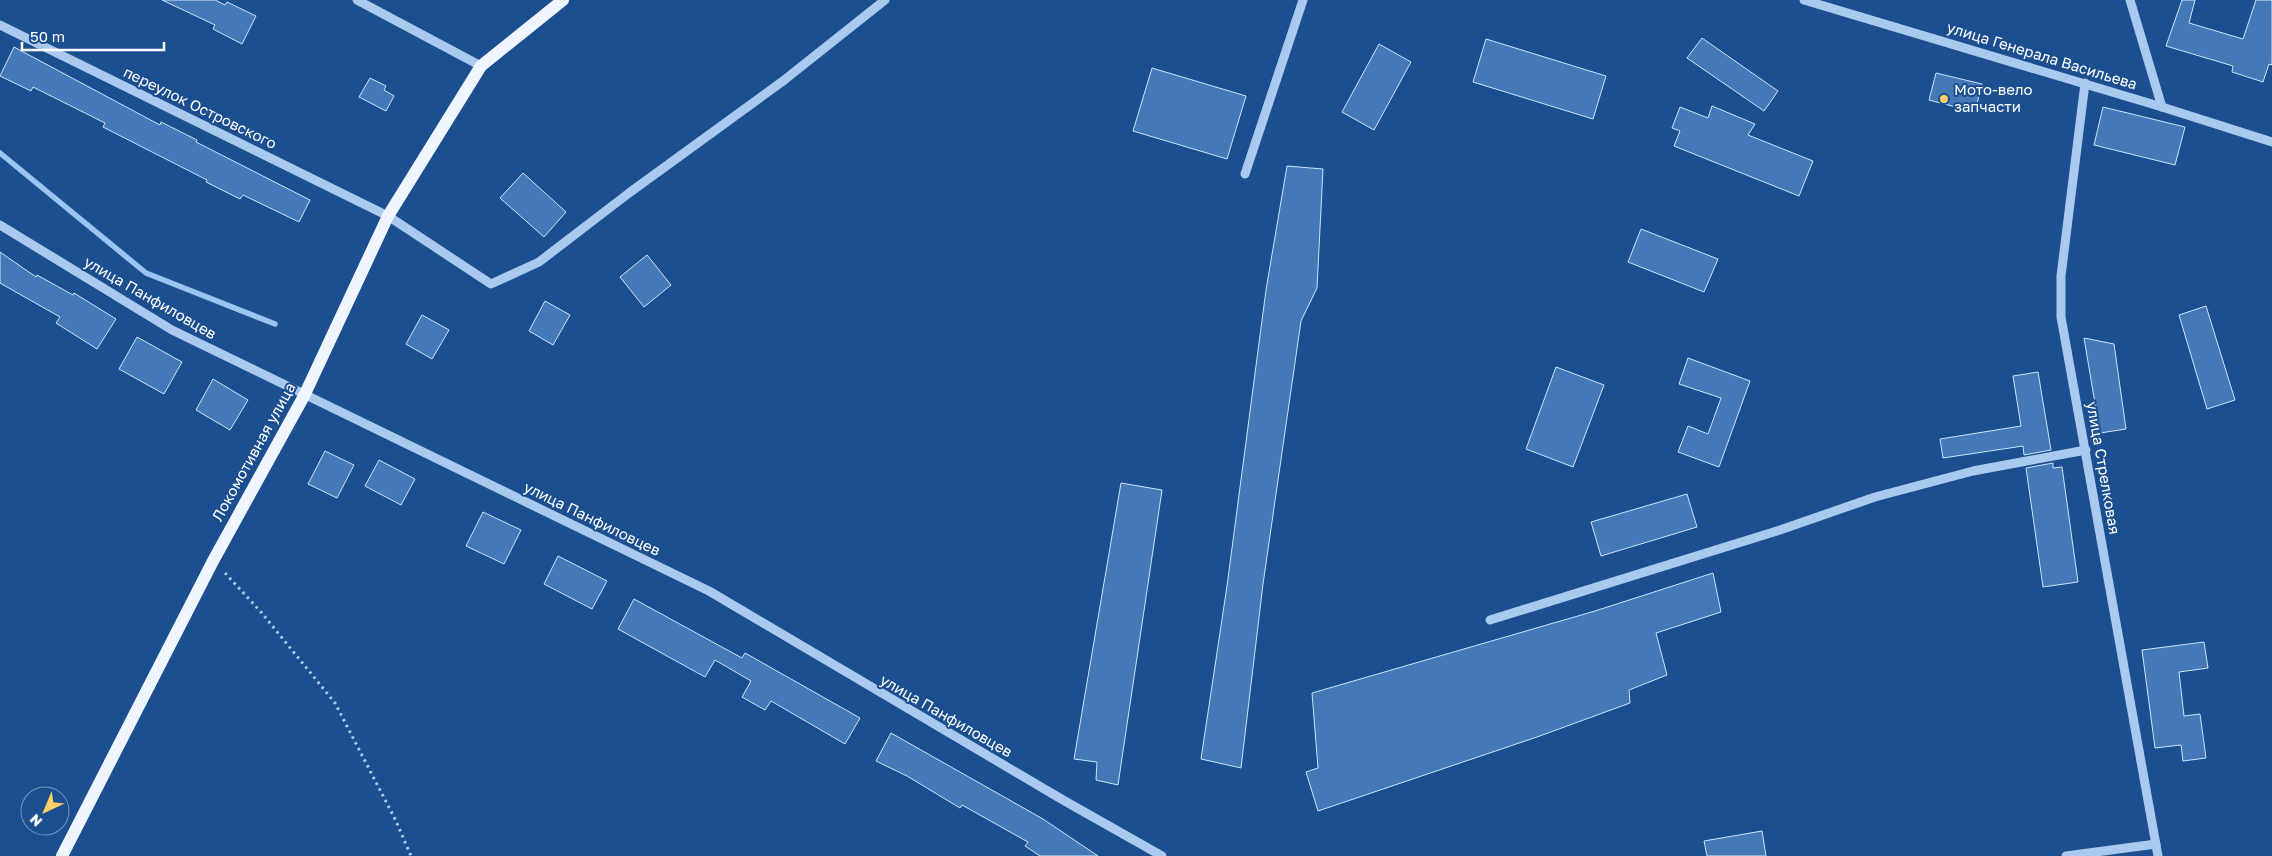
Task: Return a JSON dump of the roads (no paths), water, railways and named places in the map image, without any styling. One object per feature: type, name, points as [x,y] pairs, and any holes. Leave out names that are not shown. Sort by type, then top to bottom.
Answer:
[{"type":"main road","name":"Локомотивная улица","points":[[62,856],[213,561],[304,396],[388,216],[481,66],[563,0]]},
{"type":"street","points":[[357,0],[481,66]]},
{"type":"street","name":"переулок Островского","points":[[0,25],[388,216],[491,284],[538,262],[783,82],[885,0]]},
{"type":"street","points":[[1245,174],[1303,0]]},
{"type":"street","name":"улица Генерала Васильева","points":[[1804,0],[2162,106],[2272,142]]},
{"type":"street","points":[[2130,0],[2162,106]]},
{"type":"street","name":"улица Стрелковая","points":[[2085,84],[2061,276],[2061,317],[2158,856]]},
{"type":"street","name":"улица Панфиловцев","points":[[0,225],[172,330],[304,396],[710,591],[1162,856]]},
{"type":"street","points":[[1490,620],[1780,530],[1875,497],[1973,471],[2086,450]]},
{"type":"street","points":[[2066,856],[2156,844]]},
{"type":"waterway","points":[[0,153],[146,273],[275,324]]},
{"type":"place","name":"Мото-вело запчасти","points":[[1944,99]]}]
